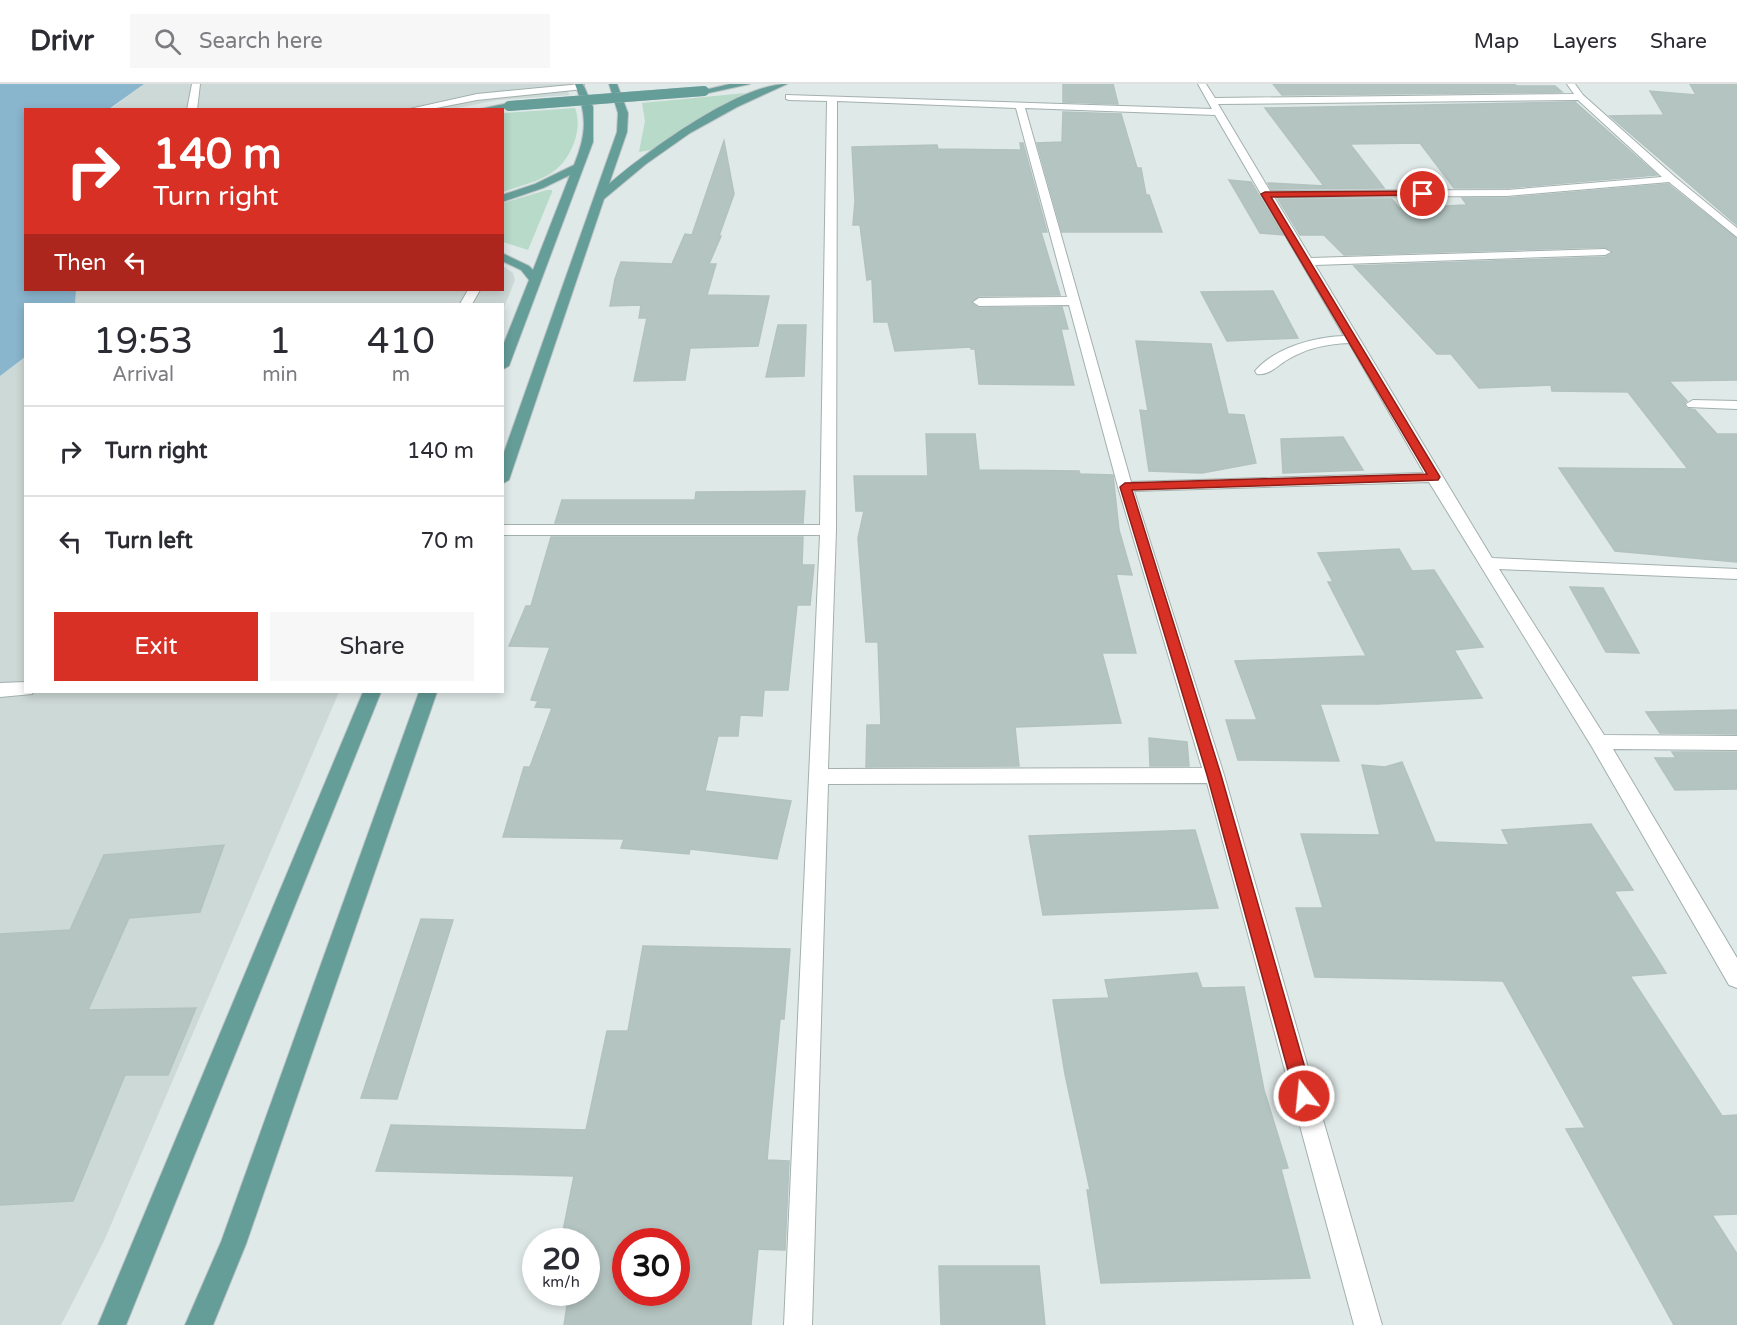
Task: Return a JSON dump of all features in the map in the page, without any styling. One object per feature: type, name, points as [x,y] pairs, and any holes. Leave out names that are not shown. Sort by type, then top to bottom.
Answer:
[{"type":"main road","points":[[504,474],[622,132],[623,113],[613,84]]},
{"type":"main road","points":[[494,108],[704,91],[746,84]]},
{"type":"main road","points":[[598,199],[631,172],[710,116],[749,96],[783,84]]},
{"type":"main road","points":[[504,361],[588,142],[588,107],[580,85]]},
{"type":"main road","points":[[504,198],[538,186],[578,167]]},
{"type":"main road","points":[[504,257],[525,268],[536,280]]},
{"type":"main road","points":[[112,1325],[372,693]]},
{"type":"main road","points":[[199,1325],[232,1244],[428,693]]},
{"type":"street","points":[[192,108],[196,84]]},
{"type":"street","points":[[1203,84],[1265,194],[1434,477],[1599,742],[1737,978]]},
{"type":"street","points":[[1571,84],[1580,97],[1671,179],[1737,234]]},
{"type":"street","points":[[419,108],[477,97],[555,86],[580,85]]},
{"type":"street","points":[[789,97],[1020,106],[1215,106],[1580,97]]},
{"type":"street","points":[[798,1325],[828,530],[832,99]]},
{"type":"street","points":[[1020,106],[1125,487],[1214,775],[1368,1325]]},
{"type":"street","points":[[1265,194],[1507,193],[1671,179]]},
{"type":"street","points":[[1306,262],[1605,252]]},
{"type":"street","points":[[979,302],[1074,301]]},
{"type":"street","points":[[1262,371],[1308,343],[1352,339]]},
{"type":"street","points":[[1693,404],[1737,405]]},
{"type":"street","points":[[1125,487],[1434,477]]},
{"type":"street","points":[[504,530],[828,530]]},
{"type":"street","points":[[1488,563],[1737,574]]},
{"type":"street","points":[[0,690],[24,689]]},
{"type":"street","points":[[1599,742],[1737,743]]},
{"type":"street","points":[[818,777],[1214,775]]},
{"type":"shaded area","points":[[144,84],[566,84],[569,95],[498,100],[457,108],[112,108]]},
{"type":"shaded area","points":[[504,267],[513,273],[515,280],[504,308],[504,303],[75,303],[76,291],[504,291]]},
{"type":"shaded area","points":[[24,358],[24,693],[339,693],[104,1241],[61,1325],[0,1325],[0,376]]},
{"type":"green space","points":[[746,93],[709,112],[651,150],[639,152],[645,121],[642,103]]},
{"type":"green space","points":[[575,108],[578,120],[576,136],[570,153],[555,170],[547,176],[504,192],[504,113]]},
{"type":"green space","points":[[552,190],[528,250],[504,242],[504,203]]},
{"type":"water","points":[[0,84],[144,84],[110,108],[24,108],[24,291],[76,291],[75,303],[24,303],[24,358],[0,376]]},
{"type":"building","points":[[1063,84],[1113,84],[1118,104],[1063,102]]},
{"type":"building","points":[[1273,84],[1514,84],[1517,86],[1555,86],[1562,92],[1282,95]]},
{"type":"building","points":[[1690,84],[1737,84],[1737,225],[1610,116],[1664,115],[1650,91],[1696,95]]},
{"type":"building","points":[[1575,102],[1657,175],[1507,188],[1454,188],[1420,143],[1350,144],[1384,188],[1271,189],[1268,183],[1324,186],[1265,108]]},
{"type":"building","points":[[1063,112],[1121,114],[1137,168],[1141,168],[1146,195],[1149,195],[1162,232],[1062,232],[1037,143],[1062,142]]},
{"type":"building","points":[[724,141],[734,194],[719,236],[721,236],[709,264],[716,264],[707,295],[769,296],[758,346],[690,348],[685,380],[634,381],[647,318],[639,318],[641,305],[610,306],[621,262],[672,264],[685,234],[692,235]]},
{"type":"building","points":[[1020,143],[1023,143],[1047,232],[1041,232],[1060,295],[979,296],[971,303],[979,308],[1062,307],[1068,329],[1061,329],[1074,385],[979,384],[975,349],[971,347],[895,351],[888,322],[874,322],[872,279],[867,280],[860,225],[853,225],[855,201],[852,147],[937,145],[938,149],[1021,150]]},
{"type":"building","points":[[1229,180],[1251,182],[1283,235],[1260,233]]},
{"type":"building","points":[[1668,184],[1737,239],[1737,380],[1669,381],[1687,401],[1684,403],[1686,408],[1695,410],[1717,434],[1737,434],[1737,562],[1615,551],[1559,468],[1688,469],[1628,392],[1552,391],[1551,385],[1479,388],[1451,354],[1437,354],[1354,266],[1605,257],[1612,254],[1612,250],[1605,247],[1344,255],[1324,235],[1300,235],[1278,199],[1392,199],[1399,208],[1467,205],[1462,198],[1507,198]]},
{"type":"building","points":[[1273,291],[1298,338],[1227,341],[1201,292]]},
{"type":"building","points":[[778,325],[806,325],[804,376],[766,377]]},
{"type":"building","points":[[1136,341],[1211,344],[1228,414],[1244,415],[1256,463],[1202,473],[1149,471],[1140,410],[1148,411]]},
{"type":"building","points":[[926,434],[975,434],[979,470],[1079,471],[1080,474],[1113,475],[1119,530],[1132,575],[1116,574],[1136,653],[1102,653],[1121,723],[1015,727],[1019,766],[866,767],[867,725],[881,725],[878,642],[866,642],[858,538],[864,511],[856,511],[854,476],[928,476]]},
{"type":"building","points":[[1343,437],[1363,470],[1283,473],[1281,439]]},
{"type":"building","points":[[805,491],[803,523],[555,523],[562,500],[695,500],[696,492]]},
{"type":"building","points":[[551,537],[803,537],[802,565],[814,565],[810,605],[797,605],[788,690],[764,690],[762,716],[740,715],[738,736],[718,736],[705,791],[791,801],[777,859],[690,849],[689,854],[621,848],[624,839],[503,837],[524,767],[530,767],[552,708],[535,707],[538,701],[531,700],[550,647],[509,646],[526,606],[531,606]]},
{"type":"building","points":[[1399,549],[1412,571],[1434,570],[1483,647],[1454,650],[1482,698],[1378,704],[1320,704],[1339,761],[1238,760],[1226,720],[1257,720],[1235,661],[1366,656],[1328,582],[1333,582],[1318,553]]},
{"type":"building","points":[[1570,587],[1603,588],[1639,653],[1606,652]]},
{"type":"building","points":[[1737,710],[1737,734],[1660,733],[1646,712]]},
{"type":"building","points":[[1149,738],[1187,742],[1189,766],[1150,766]]},
{"type":"building","points":[[1672,752],[1737,752],[1737,789],[1675,790],[1655,758],[1676,758]]},
{"type":"building","points":[[1402,762],[1435,842],[1509,845],[1502,830],[1591,824],[1633,890],[1614,891],[1666,973],[1630,976],[1722,1116],[1737,1115],[1737,1214],[1712,1215],[1737,1254],[1737,1325],[1674,1325],[1566,1129],[1585,1128],[1503,981],[1315,977],[1296,908],[1323,908],[1301,834],[1380,835],[1362,765],[1385,767]]},
{"type":"building","points":[[1195,830],[1218,908],[1043,915],[1029,836]]},
{"type":"building","points":[[224,845],[200,912],[129,918],[88,1010],[196,1008],[168,1075],[125,1075],[73,1201],[0,1205],[0,934],[70,930],[104,855]]},
{"type":"building","points":[[421,919],[453,920],[397,1099],[361,1098]]},
{"type":"building","points":[[643,946],[790,949],[784,1019],[780,1019],[767,1160],[789,1161],[785,1250],[758,1249],[751,1325],[564,1325],[567,1306],[600,1306],[600,1228],[564,1228],[574,1176],[376,1171],[391,1125],[586,1130],[607,1031],[628,1031]]},
{"type":"building","points":[[1197,973],[1202,988],[1244,987],[1264,1090],[1288,1168],[1281,1169],[1310,1278],[1101,1283],[1087,1190],[1090,1190],[1065,1074],[1053,1000],[1109,998],[1105,980]]},
{"type":"building","points":[[939,1266],[1039,1266],[1045,1325],[941,1325]]},
{"type":"route","points":[[1304,1096],[1214,775],[1125,487],[1434,477],[1265,194],[1423,194]]}]
